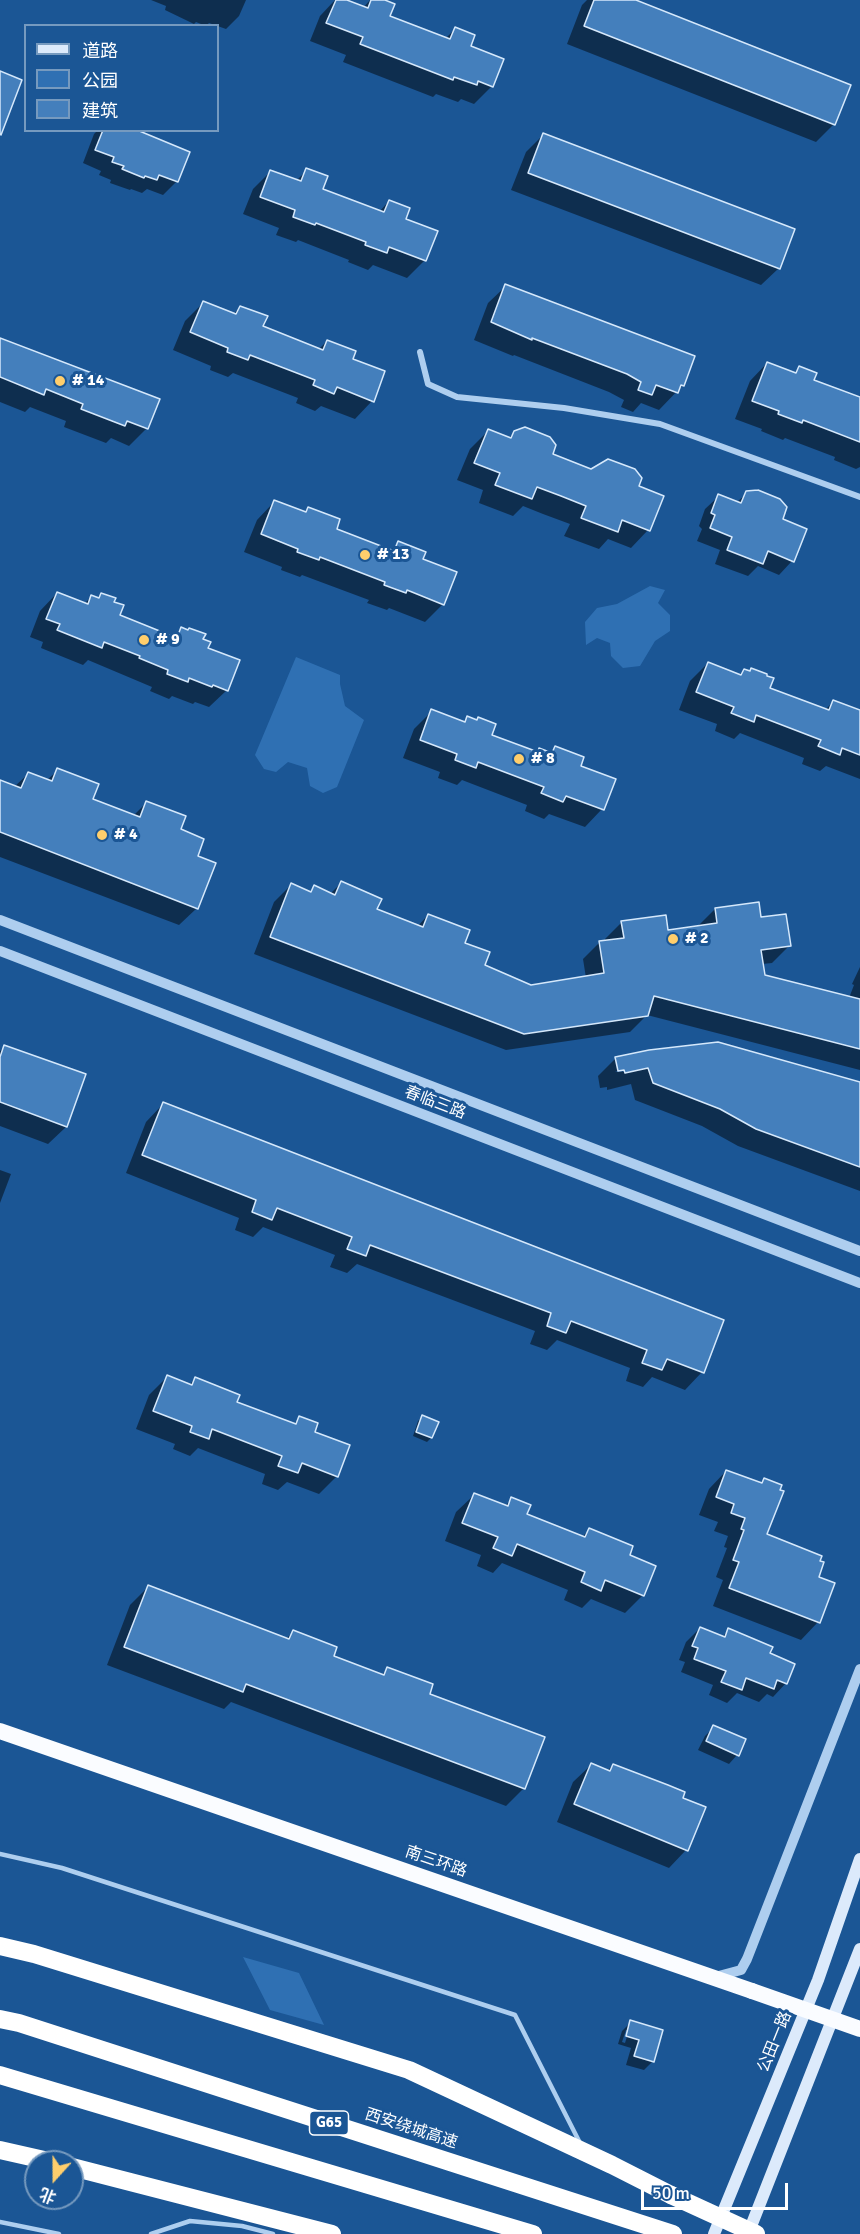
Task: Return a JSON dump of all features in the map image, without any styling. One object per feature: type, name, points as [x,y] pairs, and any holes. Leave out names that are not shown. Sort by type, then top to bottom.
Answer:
[{"type":"highway","name":"南三环路","points":[[0,1731],[860,2029]]},
{"type":"highway","points":[[0,1946],[34,1954],[410,2070],[756,2234]]},
{"type":"highway","name":"西安绕城高速","points":[[0,2019],[19,2023],[665,2232]]},
{"type":"highway","points":[[0,2075],[533,2234]]},
{"type":"highway","points":[[0,2150],[24,2155]]},
{"type":"highway","points":[[84,2170],[332,2234]]},
{"type":"main road","name":"公田一路","points":[[714,2234],[818,1980],[860,1859]]},
{"type":"main road","points":[[748,2234],[860,1949]]},
{"type":"street","points":[[420,352],[428,384],[457,397],[564,408],[660,424],[860,497]]},
{"type":"street","name":"春临三路","points":[[0,920],[860,1251]]},
{"type":"street","name":"春临三路","points":[[0,951],[860,1283]]},
{"type":"street","points":[[712,1977],[741,1970],[747,1959],[860,1669]]},
{"type":"lane","points":[[0,1854],[62,1868],[515,2015],[585,2152]]},
{"type":"lane","points":[[151,2234],[190,2221],[242,2226],[273,2234]]},
{"type":"lane","points":[[0,2222],[58,2234]]},
{"type":"green space","points":[[650,586],[665,590],[658,603],[670,615],[670,631],[655,641],[640,666],[623,668],[611,656],[610,643],[597,638],[586,645],[585,622],[597,608],[617,604]]},
{"type":"green space","points":[[296,657],[340,675],[345,706],[364,720],[337,787],[323,793],[310,786],[307,768],[288,762],[276,772],[264,769],[255,755]]},
{"type":"green space","points":[[243,1957],[299,1973],[324,2025],[270,2010]]},
{"type":"building","points":[[336,0],[347,0],[368,8],[371,0],[385,0],[395,4],[390,16],[450,39],[455,27],[475,35],[471,46],[504,59],[493,87],[478,81],[477,85],[454,77],[453,80],[360,44],[363,37],[326,23]]},
{"type":"building","points":[[594,0],[636,0],[851,85],[835,125],[584,26]]},
{"type":"building","points":[[0,71],[22,80],[1,135],[0,134]]},
{"type":"building","points":[[102,132],[142,132],[190,152],[178,182],[159,175],[157,180],[145,176],[144,178],[112,162],[114,157],[95,150]]},
{"type":"building","points":[[543,133],[795,229],[780,269],[528,173]]},
{"type":"building","points":[[306,168],[328,176],[323,189],[384,212],[389,200],[410,208],[406,219],[438,231],[426,261],[389,247],[387,253],[365,245],[366,242],[293,217],[295,210],[260,197],[270,170],[301,181]]},
{"type":"building","points":[[505,284],[695,356],[684,386],[681,385],[678,393],[656,385],[652,395],[638,390],[641,382],[627,374],[532,338],[532,340],[491,322]]},
{"type":"building","points":[[203,301],[236,314],[240,306],[268,316],[263,326],[323,350],[327,340],[356,351],[353,359],[385,371],[374,402],[337,387],[334,394],[313,385],[315,380],[250,355],[248,360],[227,352],[228,348],[190,332]]},
{"type":"building","name":"# 14","points":[[0,338],[160,399],[148,429],[127,421],[125,426],[81,409],[83,404],[46,389],[44,395],[0,377]]},
{"type":"building","points":[[767,362],[796,373],[799,366],[817,373],[814,380],[860,397],[860,442],[803,420],[802,423],[778,414],[779,411],[752,401]]},
{"type":"building","points":[[525,427],[550,437],[556,445],[553,454],[591,469],[608,459],[635,469],[642,478],[639,486],[664,496],[650,531],[622,520],[618,532],[581,518],[586,506],[561,496],[537,487],[532,499],[495,485],[500,473],[474,463],[488,429],[511,438],[514,431]]},
{"type":"building","points":[[758,490],[780,499],[787,507],[783,519],[807,529],[794,562],[768,551],[763,564],[727,550],[732,537],[710,528],[715,515],[711,513],[718,494],[741,503],[746,491]]},
{"type":"building","name":"# 13","points":[[274,500],[306,512],[308,507],[340,519],[337,529],[394,551],[398,541],[426,552],[423,559],[457,572],[444,605],[407,590],[406,593],[384,585],[385,582],[320,557],[319,560],[297,552],[298,549],[261,534]]},
{"type":"building","name":"# 9","points":[[57,592],[88,604],[91,595],[99,598],[101,593],[116,598],[114,602],[124,605],[120,615],[177,638],[181,627],[206,634],[203,639],[211,642],[208,648],[240,660],[228,691],[189,678],[188,682],[167,674],[168,670],[139,658],[140,656],[104,642],[102,648],[57,630],[60,624],[46,619]]},
{"type":"building","points":[[708,662],[741,675],[744,669],[750,671],[751,668],[767,674],[774,678],[770,688],[829,710],[833,700],[860,710],[860,755],[842,748],[840,755],[818,746],[821,740],[756,715],[754,722],[731,713],[734,707],[696,692]]},
{"type":"building","name":"# 8","points":[[431,709],[465,722],[467,716],[477,720],[478,717],[496,724],[492,735],[538,752],[539,748],[552,753],[555,746],[584,757],[581,766],[616,779],[604,810],[566,796],[563,802],[541,793],[544,787],[478,762],[476,768],[455,760],[457,754],[420,740]]},
{"type":"building","name":"# 4","points":[[57,768],[99,784],[93,799],[140,817],[146,801],[186,816],[181,829],[204,839],[198,856],[216,863],[198,909],[0,832],[0,780],[21,788],[28,772],[52,781]]},
{"type":"building","points":[[341,881],[382,899],[377,909],[423,927],[428,914],[470,930],[465,943],[490,952],[485,965],[531,985],[604,973],[599,941],[624,938],[621,921],[666,915],[668,930],[717,923],[715,908],[759,902],[761,917],[786,914],[791,946],[761,950],[765,975],[860,999],[860,1049],[654,996],[648,1016],[524,1034],[270,937],[291,883],[311,892],[314,885],[335,895]]},
{"type":"building","points":[[718,1042],[860,1082],[860,1167],[756,1129],[720,1109],[653,1083],[648,1068],[625,1073],[624,1070],[618,1071],[615,1057],[649,1050]]},
{"type":"building","points":[[4,1045],[86,1074],[67,1127],[0,1102],[0,1057]]},
{"type":"building","points":[[163,1102],[724,1320],[704,1373],[667,1359],[662,1370],[642,1363],[647,1350],[571,1321],[566,1333],[547,1326],[551,1313],[370,1245],[366,1256],[347,1249],[352,1237],[277,1208],[272,1220],[252,1212],[256,1200],[142,1155]]},
{"type":"building","points":[[167,1375],[192,1385],[195,1377],[240,1395],[237,1402],[296,1424],[299,1416],[318,1423],[315,1432],[350,1445],[338,1477],[302,1463],[298,1473],[278,1466],[282,1456],[212,1429],[209,1439],[190,1432],[192,1426],[153,1411]]},
{"type":"building","points":[[422,1415],[439,1422],[432,1438],[416,1432]]},
{"type":"building","points":[[726,1470],[762,1483],[764,1478],[782,1485],[780,1490],[784,1491],[767,1534],[822,1556],[820,1561],[824,1562],[819,1577],[835,1583],[820,1623],[729,1588],[739,1562],[733,1560],[744,1530],[741,1529],[745,1518],[731,1513],[734,1504],[716,1497]]},
{"type":"building","points":[[474,1493],[508,1506],[511,1497],[531,1505],[527,1514],[585,1537],[589,1528],[633,1546],[630,1555],[656,1566],[644,1596],[605,1580],[601,1591],[581,1582],[585,1572],[517,1544],[512,1556],[493,1548],[498,1537],[462,1523]]},
{"type":"building","points":[[148,1585],[289,1639],[293,1630],[337,1647],[334,1656],[384,1675],[387,1667],[433,1684],[430,1694],[545,1737],[525,1789],[246,1684],[243,1692],[124,1647]]},
{"type":"building","points":[[700,1627],[725,1637],[728,1628],[773,1647],[770,1653],[795,1664],[787,1684],[777,1680],[774,1689],[746,1678],[742,1690],[721,1682],[726,1671],[694,1659],[698,1648],[692,1646]]},
{"type":"building","points":[[713,1725],[746,1739],[739,1756],[706,1741]]},
{"type":"building","points":[[591,1763],[610,1771],[613,1764],[668,1785],[685,1792],[683,1798],[706,1807],[688,1851],[574,1804]]},
{"type":"building","points":[[630,2020],[663,2030],[654,2062],[634,2056],[639,2040],[626,2036]]},
{"type":"place","name":"# 14","points":[[60,381]]},
{"type":"place","name":"# 13","points":[[365,555]]},
{"type":"place","name":"# 9","points":[[144,640]]},
{"type":"place","name":"# 8","points":[[519,759]]},
{"type":"place","name":"# 4","points":[[102,835]]},
{"type":"place","name":"# 2","points":[[673,939]]}]
